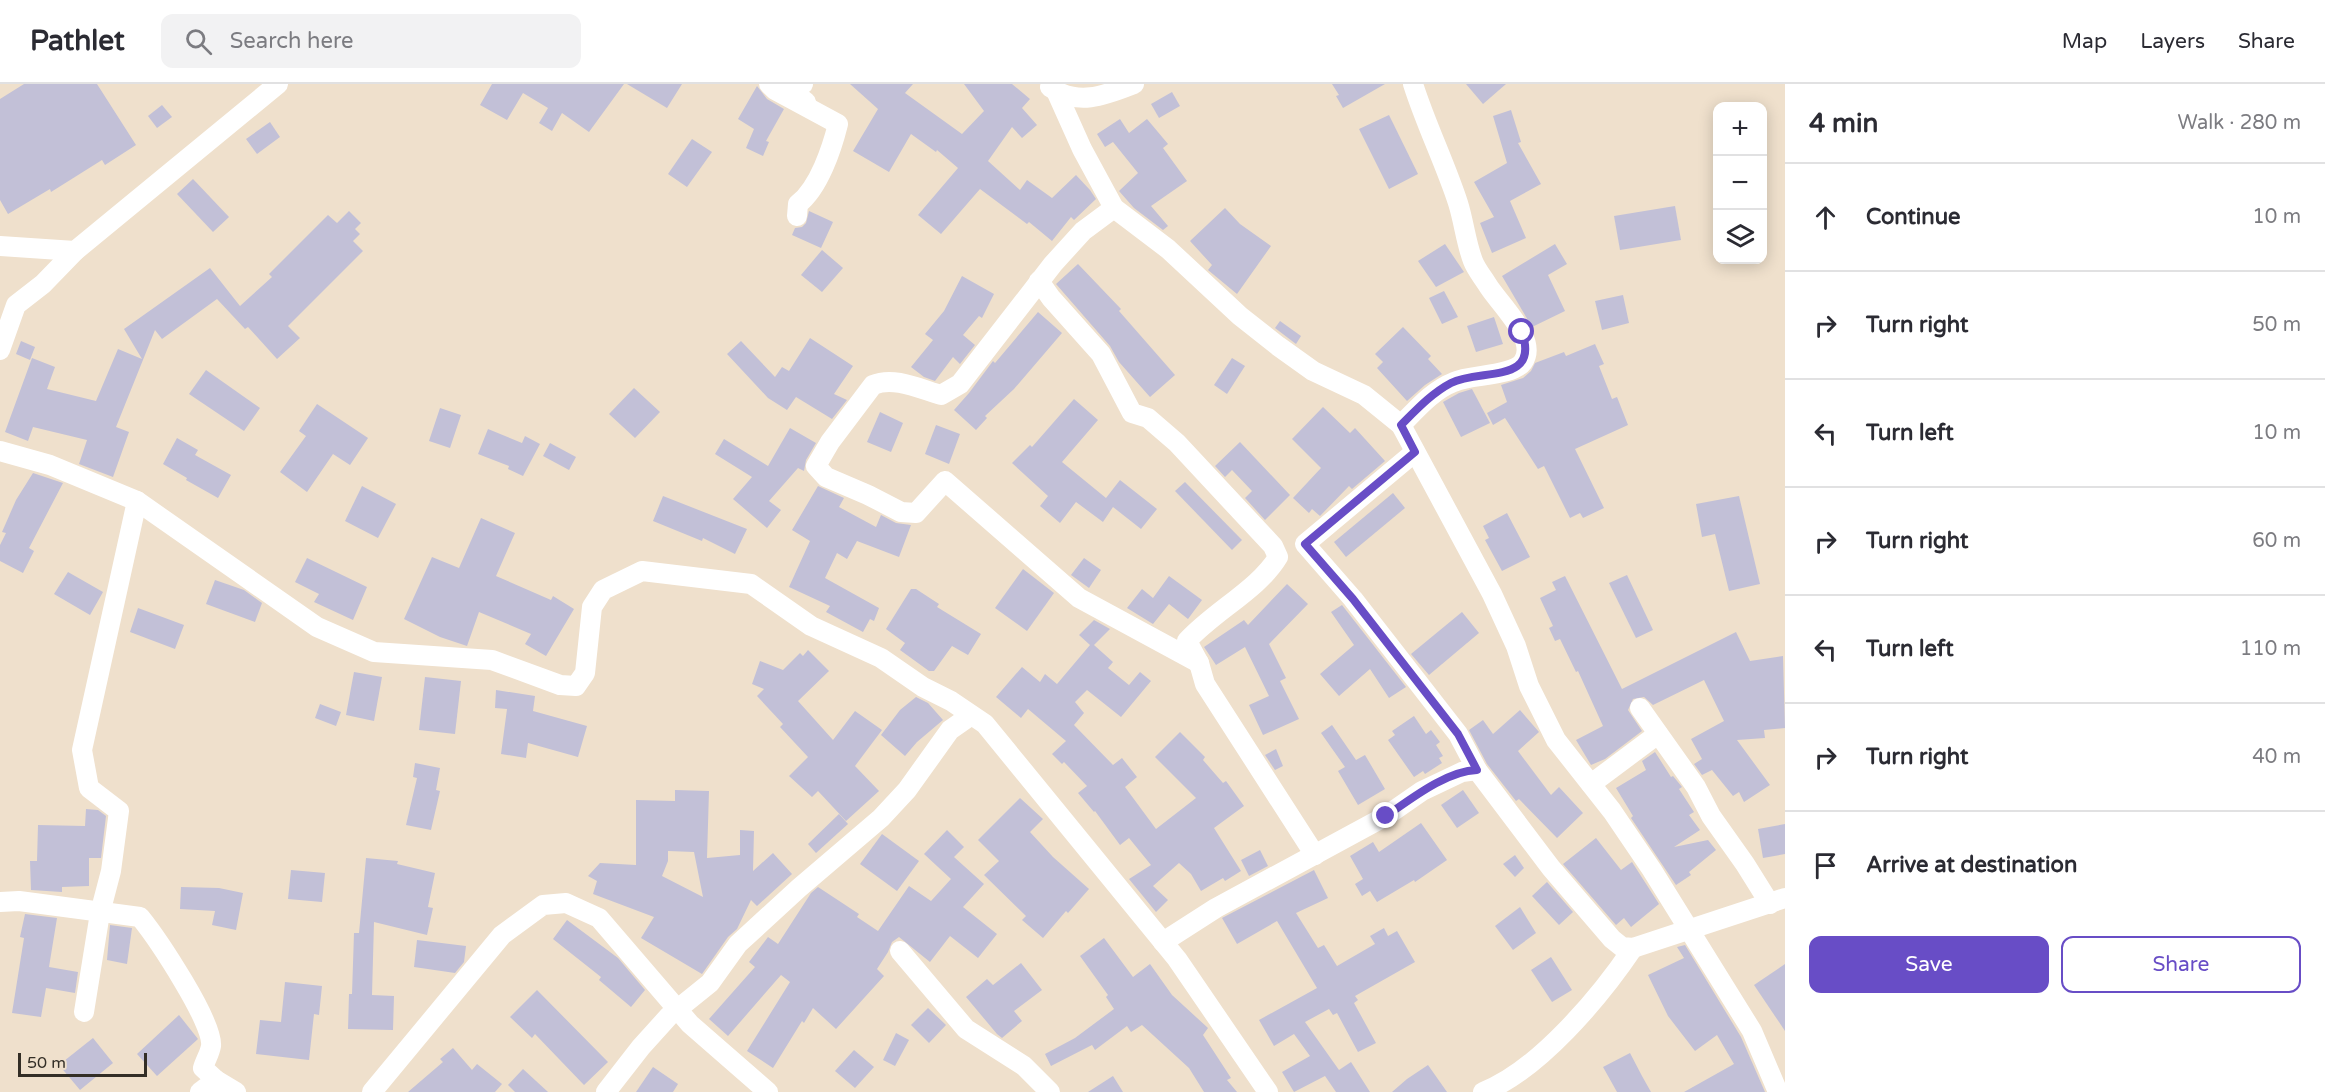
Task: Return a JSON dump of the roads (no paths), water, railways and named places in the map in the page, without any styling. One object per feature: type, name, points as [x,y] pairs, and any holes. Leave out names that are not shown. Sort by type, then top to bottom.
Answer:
[{"type":"street","points":[[0,350],[16,305],[43,284],[75,251],[278,84]]},
{"type":"street","points":[[769,84],[775,90],[838,124]]},
{"type":"street","points":[[803,84],[792,91],[838,124]]},
{"type":"street","points":[[1051,88],[1081,99],[1111,93],[1134,84]]},
{"type":"street","points":[[1401,425],[1435,392],[1454,382],[1512,369],[1521,364],[1525,358],[1526,343],[1522,332],[1492,294],[1473,260],[1458,203],[1424,119],[1413,84]]},
{"type":"street","points":[[1051,88],[1114,208],[1168,249],[1240,316],[1278,346],[1313,371],[1364,395],[1401,425],[1492,594],[1516,646],[1529,686],[1556,740],[1591,784],[1652,870],[1752,1031],[1778,1092]]},
{"type":"street","points":[[797,216],[798,204],[808,196],[833,146],[838,124]]},
{"type":"street","points":[[1114,208],[1083,231],[1039,281],[960,384],[941,395],[900,383],[882,382],[873,385],[830,442],[816,466],[826,477],[901,512],[916,513],[945,481],[1079,598],[1199,663]]},
{"type":"street","points":[[0,246],[75,251]]},
{"type":"street","points":[[1039,281],[1051,298],[1101,354],[1132,413],[1148,418],[1177,442],[1273,546],[1278,557],[1273,566],[1201,626],[1187,641],[1199,663],[1205,684],[1315,855]]},
{"type":"street","points":[[0,451],[50,465],[137,501],[317,627],[374,652],[492,660],[560,685],[576,686],[585,673],[592,607],[603,590],[642,572],[751,584],[811,626],[881,657],[922,687],[951,701],[984,724],[1163,942],[1268,1092]]},
{"type":"street","points":[[1415,452],[1305,544],[1353,599],[1458,734],[1477,770],[1558,876],[1625,954]]},
{"type":"street","points":[[84,1012],[100,913],[111,871],[119,811],[89,788],[82,750],[137,501]]},
{"type":"street","points":[[950,730],[951,701]]},
{"type":"street","points":[[1483,1092],[1501,1085],[1556,1042],[1625,954],[1689,929],[1777,901],[1745,864],[1640,708]]},
{"type":"street","points":[[606,1092],[641,1047],[669,1017],[710,983],[738,944],[881,818],[908,790],[950,730],[970,716]]},
{"type":"street","points":[[1591,784],[1658,734]]},
{"type":"street","points":[[1163,942],[1216,908],[1386,816],[1422,790],[1462,772],[1477,770]]},
{"type":"street","points":[[0,902],[19,901],[140,917],[165,949],[176,973],[201,1011],[212,1045],[203,1068],[208,1086],[236,1092]]},
{"type":"street","points":[[372,1092],[502,935],[543,905],[566,903],[599,918],[690,1024],[768,1092]]},
{"type":"street","points":[[900,951],[966,1029],[1024,1066],[1050,1092]]}]
